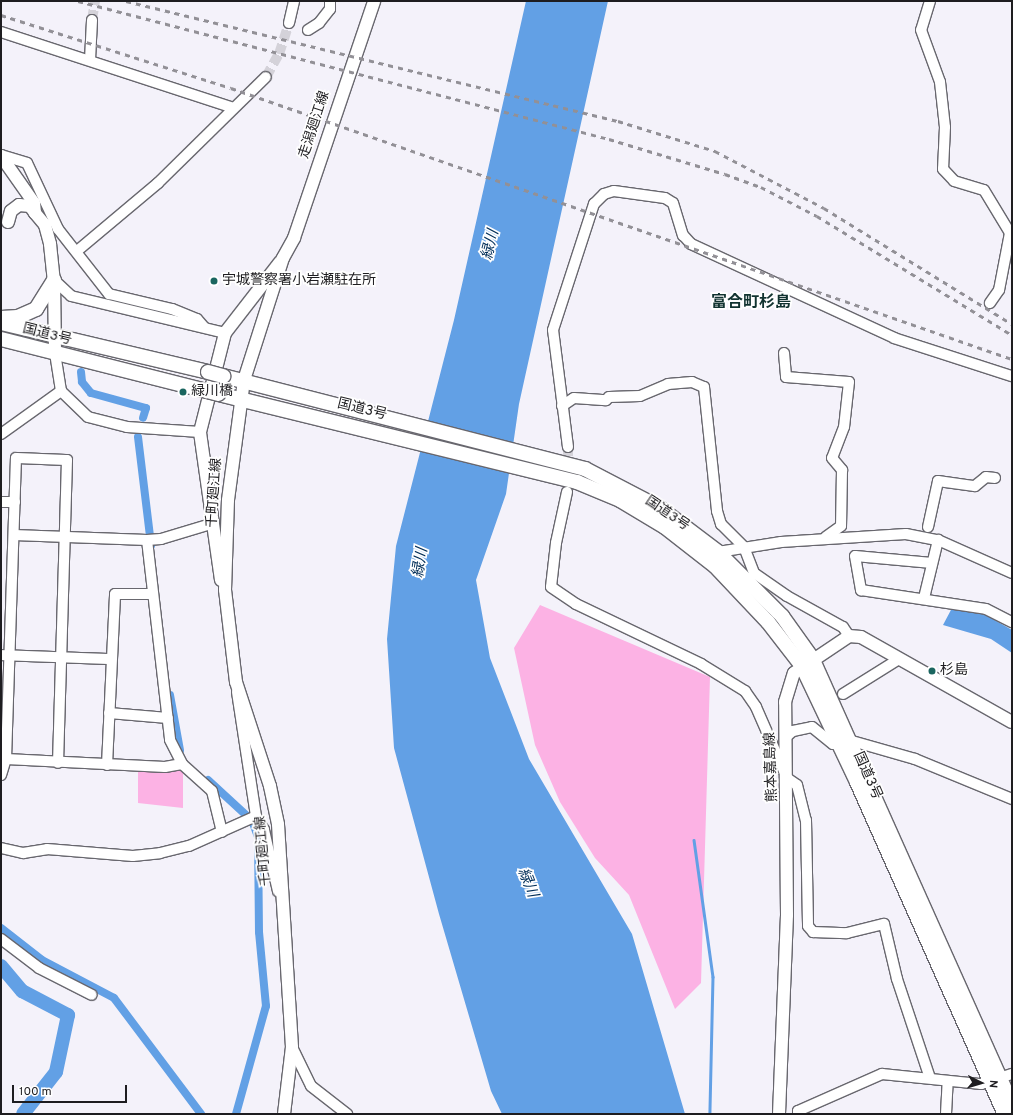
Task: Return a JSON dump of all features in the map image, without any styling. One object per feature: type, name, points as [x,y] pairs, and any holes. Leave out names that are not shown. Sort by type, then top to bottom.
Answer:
[{"type":"highway","points":[[1,318],[18,317],[36,309],[54,280]]},
{"type":"highway","name":"国道3号","points":[[1,323],[56,338],[249,382],[544,456],[585,469],[628,489],[695,532],[718,552],[782,616],[807,662],[846,743],[1001,1078],[1012,1105]]},
{"type":"highway","name":"国道3号","points":[[1,339],[577,482],[620,500],[683,539],[743,594],[807,662]]},
{"type":"highway","name":"国道3号","points":[[1001,1078],[1005,1114]]},
{"type":"main road","name":"走潟廻江線","points":[[200,432],[225,333],[283,258],[294,238],[374,1]]},
{"type":"main road","points":[[1,156],[34,203],[35,213]]},
{"type":"main road","points":[[8,222],[11,211],[19,205],[30,206],[47,231],[54,280],[56,338],[54,353]]},
{"type":"main road","name":"走潟廻江線","points":[[244,400],[283,258]]},
{"type":"main road","name":"千町廻江線","points":[[244,400],[228,500],[225,590],[236,682],[272,793],[278,824],[292,1047],[284,1114]]},
{"type":"main road","name":"千町廻江線","points":[[200,432],[218,572],[225,590]]},
{"type":"main road","points":[[849,636],[861,638],[1012,722]]},
{"type":"main road","name":"熊本嘉島線","points":[[779,1114],[787,914],[787,778],[785,702],[790,681],[807,662],[849,636]]},
{"type":"street","points":[[289,23],[294,1]]},
{"type":"street","points":[[308,30],[319,23],[330,9],[330,1]]},
{"type":"street","points":[[930,1],[921,30],[940,82],[945,127],[943,169],[954,181],[984,190],[1010,233],[999,290],[990,303]]},
{"type":"street","points":[[90,60],[92,20]]},
{"type":"street","points":[[1,32],[233,108]]},
{"type":"street","points":[[77,251],[158,183],[266,77]]},
{"type":"street","points":[[1,156],[27,163],[58,229],[77,251],[109,294],[172,309],[197,319],[204,327]]},
{"type":"street","points":[[568,446],[553,330],[594,204],[604,194],[614,191],[665,198],[673,203],[683,235],[691,244],[894,338],[1012,376]]},
{"type":"street","points":[[54,280],[71,296],[225,333]]},
{"type":"street","points":[[54,353],[61,391],[88,417],[98,421],[127,427],[200,432]]},
{"type":"street","points":[[784,353],[786,377],[849,382],[844,426],[832,458],[842,470],[841,526],[824,538]]},
{"type":"street","points":[[562,406],[574,398],[606,400],[609,397],[640,396],[668,384],[692,382],[704,387],[717,511],[721,524],[744,547],[754,573],[787,596],[843,627],[849,636]]},
{"type":"street","points":[[1,434],[61,391]]},
{"type":"street","points":[[1,776],[6,759],[5,655],[14,535],[16,458],[67,460],[58,763]]},
{"type":"street","points":[[928,527],[938,481],[975,486],[986,477],[995,478]]},
{"type":"street","points":[[567,492],[556,543],[551,587],[576,604],[701,664],[745,691],[760,714],[787,778],[798,785],[806,820],[808,926],[813,932],[847,934],[884,924],[897,980],[930,1078]]},
{"type":"street","points":[[1,502],[15,502]]},
{"type":"street","points":[[14,535],[147,540],[161,539],[211,524]]},
{"type":"street","points":[[718,552],[744,547],[855,535],[906,534],[938,540],[1012,573]]},
{"type":"street","points":[[147,540],[152,594],[170,740],[182,764],[212,791],[222,832]]},
{"type":"street","points":[[924,598],[938,540]]},
{"type":"street","points":[[932,563],[855,556],[861,590],[924,598],[986,609],[1012,622]]},
{"type":"street","points":[[107,764],[110,659],[115,594],[152,594]]},
{"type":"street","points":[[5,655],[110,659]]},
{"type":"street","points":[[843,694],[899,659]]},
{"type":"street","points":[[236,682],[237,711],[256,816],[264,830],[284,910]]},
{"type":"street","points":[[109,713],[168,718]]},
{"type":"street","points":[[786,738],[793,731],[812,727],[833,744],[846,743],[915,759],[1012,799]]},
{"type":"street","points":[[6,759],[58,763],[175,767],[182,764]]},
{"type":"street","points":[[1,848],[23,853],[47,849],[133,856],[189,846],[256,816]]},
{"type":"street","points":[[1,939],[39,968],[92,994]]},
{"type":"street","points":[[292,1047],[312,1086],[347,1114]]},
{"type":"street","points":[[798,1114],[798,1111],[882,1074],[948,1081],[1001,1078]]},
{"type":"street","points":[[946,1114],[948,1081]]},
{"type":"shaded area","points":[[540,605],[710,677],[701,983],[675,1009],[629,895],[595,858],[560,802],[535,745],[514,648]]},
{"type":"shaded area","points":[[138,769],[183,771],[183,808],[138,803]]},
{"type":"water","name":"緑川","points":[[526,1],[608,1],[519,404],[506,494],[476,580],[490,658],[529,759],[632,934],[685,1114],[502,1114],[491,1091],[439,914],[394,748],[387,639],[396,546],[454,320]]},
{"type":"water","points":[[952,608],[986,615],[1012,630],[1012,653],[991,639],[943,625]]},
{"type":"waterway","points":[[81,372],[82,382],[91,393],[146,408],[143,418]]},
{"type":"waterway","points":[[138,437],[151,545]]},
{"type":"waterway","points":[[170,695],[180,750]]},
{"type":"waterway","points":[[208,780],[246,815]]},
{"type":"waterway","points":[[236,1114],[266,1006],[259,932],[258,837],[254,826]]},
{"type":"waterway","points":[[694,840],[713,977],[710,1114]]},
{"type":"waterway","points":[[1,928],[42,960],[114,998],[201,1114]]},
{"type":"waterway","points":[[1,966],[22,991],[68,1015],[56,1072],[23,1114]]},
{"type":"tunnel","points":[[92,20],[95,1]]},
{"type":"tunnel","points":[[266,77],[279,54],[289,23]]},
{"type":"tunnel","points":[[568,447],[568,471]]},
{"type":"railway","points":[[78,1],[609,139],[725,174],[761,187],[817,216],[1012,335]]},
{"type":"railway","points":[[126,1],[618,121],[715,151],[824,208],[1012,324]]},
{"type":"railway","points":[[1,15],[231,88],[1012,359]]},
{"type":"place","name":"宇城警察署小岩瀬駐在所","points":[[214,281]]},
{"type":"place","name":"緑川橋","points":[[183,392]]},
{"type":"place","name":"杉島","points":[[932,671]]},
{"type":"district","name":"富合町杉島","points":[[751,303]]}]
